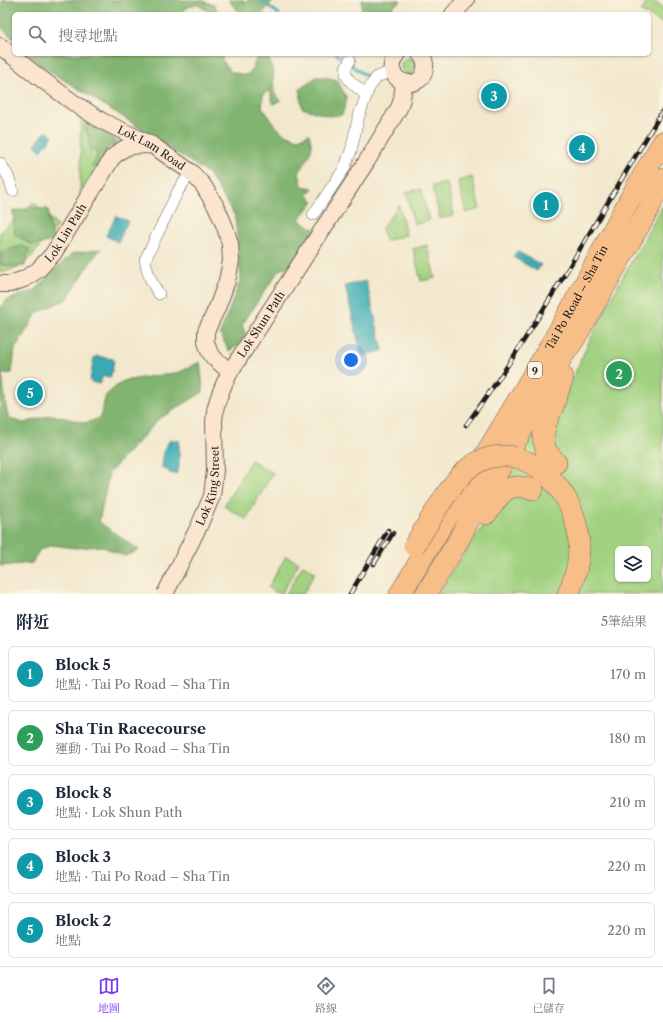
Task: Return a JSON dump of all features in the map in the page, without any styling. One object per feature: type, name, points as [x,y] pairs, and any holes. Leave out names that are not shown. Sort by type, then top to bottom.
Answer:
[{"type":"highway","name":"Tai Po Road – Sha Tin","points":[[400,594],[571,309],[628,202],[663,142]]},
{"type":"highway","name":"Tai Po Road – Sha Tin","points":[[426,594],[540,399],[562,357],[574,340],[647,212],[663,179]]},
{"type":"highway","points":[[556,463],[546,451],[543,437],[546,423],[553,407],[574,340]]},
{"type":"highway","points":[[385,594],[447,493],[460,475],[468,467],[481,460],[495,456],[508,456],[528,461],[548,475],[567,501],[574,517],[579,541],[579,555],[575,575],[568,594]]},
{"type":"highway","points":[[456,543],[480,522],[502,492],[512,487],[526,487],[533,489]]},
{"type":"street","points":[[455,12],[466,0]]},
{"type":"street","name":"Lok Lam Road","points":[[0,46],[12,55]]},
{"type":"street","name":"Lok Lam Road","points":[[13,56],[57,91],[102,121],[152,145],[191,172],[178,191],[145,260],[150,279],[159,294]]},
{"type":"street","points":[[396,56],[392,65],[394,76],[398,80],[409,83],[414,82],[423,76],[425,71],[425,58]]},
{"type":"street","points":[[350,60],[346,68],[346,75],[366,95]]},
{"type":"street","points":[[313,215],[344,169],[351,151],[358,119],[369,88],[377,77],[392,71]]},
{"type":"street","name":"Lok Shun Path","points":[[230,372],[365,164],[399,108],[402,99],[404,82]]},
{"type":"street","name":"Lok Lin Path","points":[[102,121],[113,139],[114,147],[112,158]]},
{"type":"street","name":"Lok Lin Path","points":[[0,284],[10,284],[24,279],[38,270],[53,254],[112,158],[128,146],[152,145]]},
{"type":"street","points":[[0,163],[8,176],[13,191]]},
{"type":"street","points":[[191,172],[203,185],[217,208],[230,244],[231,261],[227,281],[217,308],[206,331],[206,342],[209,351],[214,358],[230,372]]},
{"type":"street","name":"Lok King Street","points":[[165,594],[199,526],[212,496],[215,471],[214,411],[217,399],[230,372]]},
{"type":"green space","points":[[3,0],[201,0],[214,5],[218,12],[209,12],[197,4],[186,8],[183,12],[12,12],[12,38],[0,26],[0,8]]},
{"type":"green space","points":[[228,0],[243,0],[245,2],[249,0],[273,0],[264,12],[239,12]]},
{"type":"green space","points":[[362,0],[401,1],[392,7],[396,12],[361,12]]},
{"type":"green space","points":[[648,0],[663,7],[663,24],[651,17],[651,12],[641,12]]},
{"type":"green space","points":[[30,56],[222,56],[222,60],[231,72],[245,75],[251,72],[257,56],[264,56],[270,61],[273,72],[274,93],[281,100],[273,104],[270,90],[263,94],[262,107],[275,125],[284,134],[299,139],[309,134],[312,147],[299,173],[302,186],[313,188],[307,195],[314,201],[299,220],[319,232],[302,260],[279,270],[242,325],[246,335],[240,344],[229,351],[220,334],[241,279],[235,216],[209,174],[120,115],[38,64]]},
{"type":"green space","points":[[406,58],[412,58],[417,63],[415,72],[412,74],[406,74],[401,69],[401,63]]},
{"type":"green space","points":[[316,77],[325,77],[337,80],[347,99],[342,115],[329,116],[302,108],[300,89]]},
{"type":"green space","points":[[81,119],[99,129],[107,141],[107,150],[103,159],[80,194]]},
{"type":"green space","points":[[87,119],[99,125],[118,142],[105,150],[109,157],[118,165],[111,170],[102,171],[91,165],[95,161],[98,152],[90,151],[88,135],[84,125]]},
{"type":"green space","points":[[472,177],[480,209],[466,213],[458,181]]},
{"type":"green space","points":[[447,183],[454,215],[440,219],[432,186]]},
{"type":"green space","points":[[421,189],[429,221],[414,224],[406,192]]},
{"type":"green space","points":[[34,202],[57,226],[28,260],[18,268],[0,273],[0,232]]},
{"type":"green space","points":[[399,205],[406,235],[385,241],[382,228]]},
{"type":"green space","points":[[663,205],[663,594],[438,594],[496,507],[489,501],[546,405],[558,411],[588,344],[620,282]]},
{"type":"green space","points":[[33,208],[48,209],[54,241],[32,245],[15,234],[13,211]]},
{"type":"green space","points":[[427,245],[435,278],[421,281],[413,249]]},
{"type":"green space","points":[[22,246],[30,249],[25,266],[12,267],[1,264],[0,256],[2,251]]},
{"type":"green space","points":[[101,249],[92,260],[67,299],[37,313],[15,349],[12,373],[2,374],[6,408],[9,419],[24,423],[52,415],[86,423],[100,418],[106,395],[123,381],[180,372],[200,362],[203,392],[159,419],[109,473],[99,522],[139,550],[125,556],[101,546],[76,548],[52,545],[39,550],[32,563],[0,566],[0,307],[7,300],[34,291],[71,254]]},
{"type":"green space","points":[[251,460],[273,473],[246,519],[224,506]]},
{"type":"green space","points":[[286,556],[299,563],[281,594],[279,594],[268,588]]},
{"type":"green space","points":[[303,565],[315,572],[303,594],[286,594]]},
{"type":"water","points":[[46,131],[53,136],[41,151],[35,145]]},
{"type":"water","points":[[116,216],[128,221],[118,242],[106,236]]},
{"type":"water","points":[[517,251],[541,265],[537,271],[513,257]]},
{"type":"water","points":[[366,281],[383,351],[362,356],[345,286]]},
{"type":"water","points":[[96,356],[113,359],[114,361],[111,376],[102,377],[100,384],[91,382],[90,380],[94,358]]},
{"type":"water","points":[[170,440],[179,440],[179,467],[176,474],[170,473],[166,468],[162,468],[164,450]]},
{"type":"waterway","points":[[260,0],[276,12]]},
{"type":"waterway","points":[[339,56],[372,80]]},
{"type":"railway","points":[[466,425],[496,383],[537,319],[663,110]]},
{"type":"railway","points":[[350,594],[388,530]]},
{"type":"railway","points":[[374,564],[393,533]]},
{"type":"place","name":"Block 8","points":[[494,96]]},
{"type":"place","name":"Block 3","points":[[582,148]]},
{"type":"place","name":"Block 5","points":[[546,205]]},
{"type":"place","name":"Sha Tin Racecourse","points":[[619,374]]},
{"type":"place","name":"Block 2","points":[[30,393]]}]
